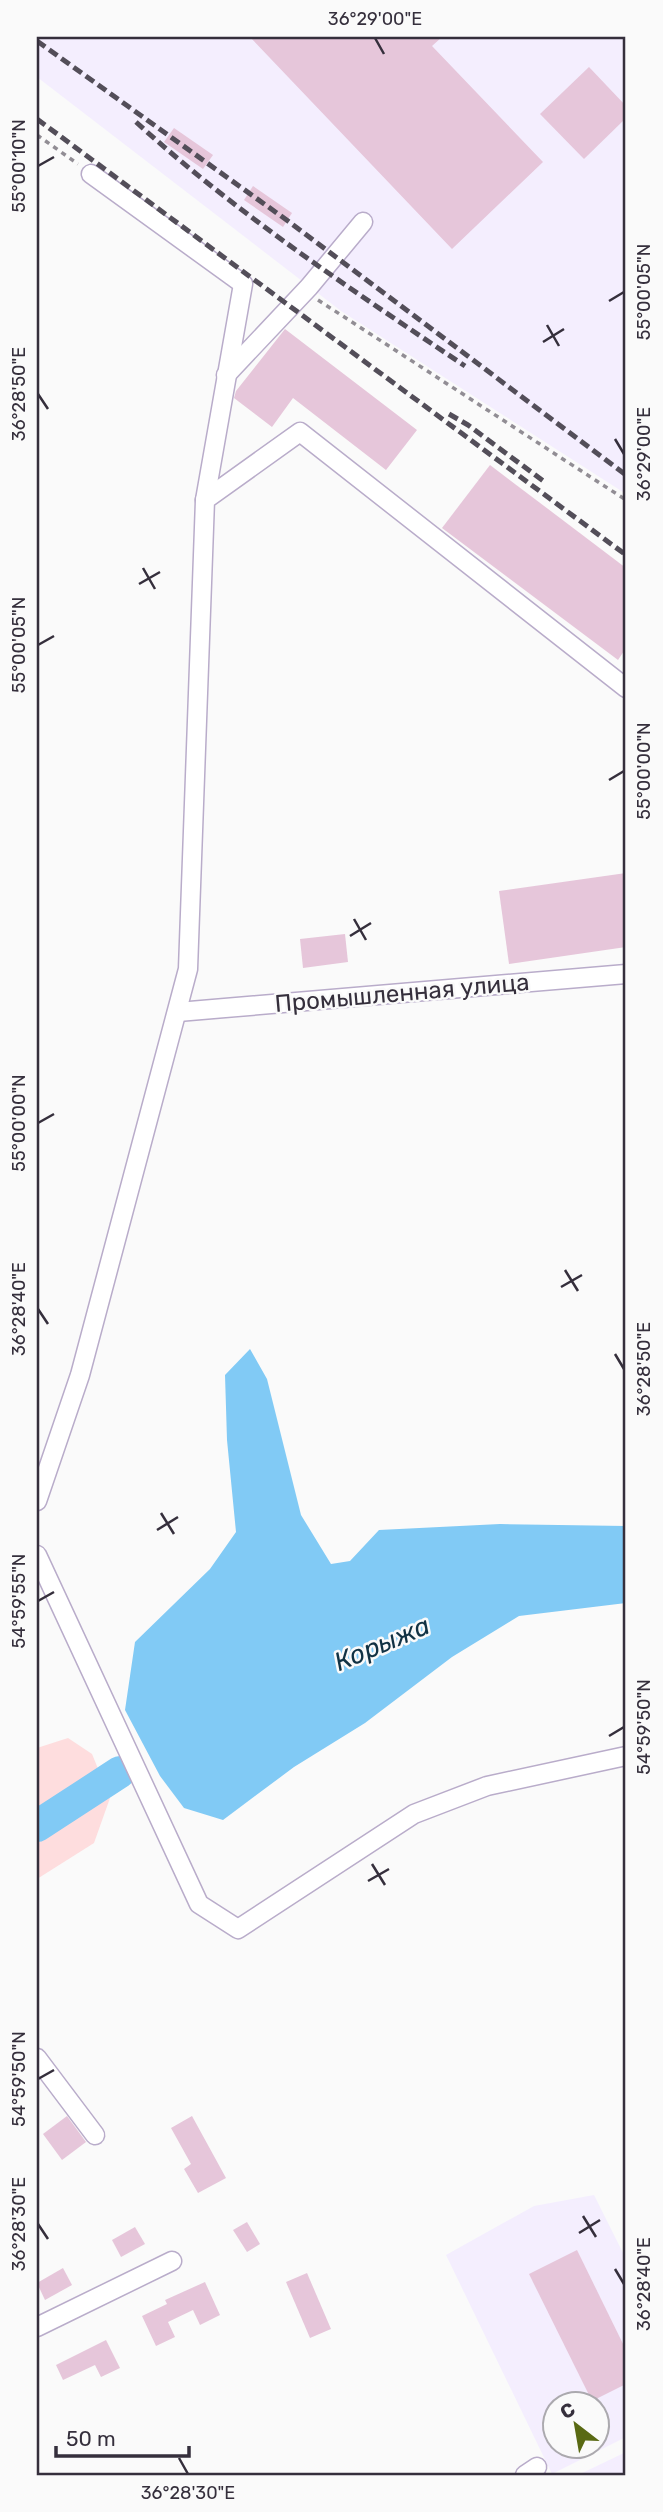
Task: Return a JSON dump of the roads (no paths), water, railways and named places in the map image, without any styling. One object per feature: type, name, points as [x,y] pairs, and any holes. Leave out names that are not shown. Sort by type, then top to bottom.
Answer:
[{"type":"street","points":[[37,1501],[80,1375],[188,969],[205,500],[243,285],[92,174]]},
{"type":"street","points":[[226,375],[305,291],[363,222]]},
{"type":"street","points":[[205,500],[300,432],[626,688]]},
{"type":"street","name":"Промышленная улица","points":[[178,1012],[626,974]]},
{"type":"street","points":[[37,1555],[199,1904],[238,1928],[414,1814],[487,1786],[626,1756]]},
{"type":"street","points":[[37,2058],[95,2135]]},
{"type":"street","points":[[37,2327],[172,2261]]},
{"type":"water","points":[[250,1349],[267,1379],[301,1515],[331,1564],[350,1561],[379,1530],[500,1524],[626,1526],[626,1603],[519,1616],[452,1657],[365,1723],[294,1767],[223,1820],[184,1808],[160,1776],[125,1710],[135,1642],[210,1569],[236,1532],[227,1440],[225,1375]]},
{"type":"waterway","name":"Корыжа","points":[[37,1826],[120,1772]]},
{"type":"railway","points":[[37,41],[288,221],[626,475]]},
{"type":"railway","points":[[37,119],[626,555]]},
{"type":"railway","points":[[136,122],[255,220],[465,366]]},
{"type":"railway","points":[[449,414],[546,483]]}]
